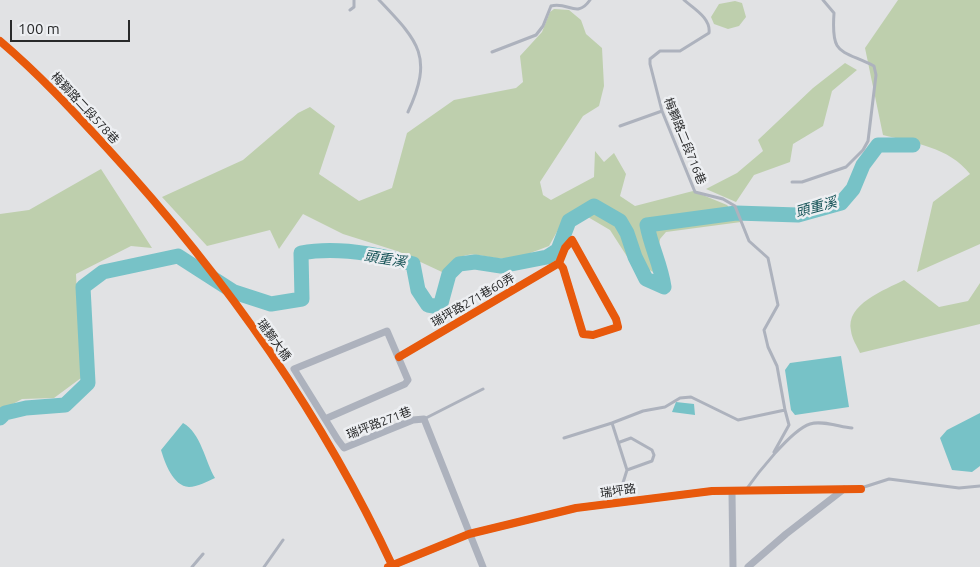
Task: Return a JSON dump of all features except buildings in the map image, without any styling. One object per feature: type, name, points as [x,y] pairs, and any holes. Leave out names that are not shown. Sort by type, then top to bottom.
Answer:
[{"type":"street","name":"梅獅路二段578巷","points":[[0,41],[39,74],[150,194]]},
{"type":"street","name":"瑞獅大橋","points":[[150,194],[208,269],[288,379],[366,509],[391,566]]},
{"type":"street","name":"瑞坪路271巷60弄","points":[[399,357],[559,262],[565,248],[572,240],[616,320],[618,327],[593,335],[583,334],[563,268],[559,262]]},
{"type":"street","points":[[387,331],[399,357],[408,380],[405,384],[325,419],[294,369],[387,331]]},
{"type":"street","name":"瑞坪路271巷","points":[[325,419],[344,448],[413,420],[424,419],[469,534],[484,567]]},
{"type":"street","points":[[748,567],[786,534],[844,489]]},
{"type":"street","name":"瑞坪路","points":[[391,566],[469,534],[576,508],[712,490],[732,492],[861,489]]},
{"type":"street","points":[[732,492],[733,567]]},
{"type":"lane","points":[[350,10],[354,7],[354,0]]},
{"type":"lane","points":[[379,0],[398,20],[420,49],[421,72],[418,90],[408,112]]},
{"type":"lane","points":[[492,52],[536,35],[543,26],[551,6],[559,5],[578,10],[585,7],[590,0]]},
{"type":"lane","name":"梅獅路二段716巷","points":[[684,0],[706,19],[710,27],[709,33],[680,52],[660,51],[650,59],[662,111],[695,192],[723,199],[735,206],[749,241],[768,258],[778,304],[764,330],[768,347],[777,366],[789,425],[772,456]]},
{"type":"lane","points":[[792,182],[802,182],[846,167],[863,150],[868,141],[876,75],[874,66],[844,54],[836,46],[833,34],[834,13],[823,0]]},
{"type":"lane","points":[[620,126],[662,111]]},
{"type":"lane","points":[[424,419],[483,389]]},
{"type":"lane","points":[[564,438],[643,411],[665,407],[680,398],[691,397],[738,420],[785,410]]},
{"type":"lane","points":[[612,423],[620,442],[627,470],[622,486],[621,502]]},
{"type":"lane","points":[[744,491],[772,456],[810,424],[852,428]]},
{"type":"lane","points":[[620,442],[631,438],[652,450],[654,455],[652,461],[627,470]]},
{"type":"lane","name":"瑞坪路","points":[[861,489],[889,479],[959,488],[980,486]]},
{"type":"lane","points":[[264,567],[283,540]]},
{"type":"lane","points":[[192,567],[203,554]]},
{"type":"green space","points":[[898,0],[980,0],[980,244],[917,272],[933,202],[970,174],[952,158],[930,147],[883,135],[865,48]]},
{"type":"green space","points":[[735,1],[742,3],[746,17],[739,26],[728,29],[714,24],[711,17],[719,4]]},
{"type":"green space","points":[[554,9],[569,10],[581,20],[586,34],[602,48],[604,86],[599,106],[583,116],[540,182],[543,195],[551,200],[594,177],[595,151],[604,162],[614,153],[626,174],[620,196],[635,206],[693,191],[727,205],[741,222],[666,232],[660,239],[655,273],[628,258],[610,230],[576,210],[563,221],[549,246],[512,259],[466,255],[451,263],[442,272],[397,251],[343,234],[303,214],[279,249],[270,230],[207,246],[162,197],[243,160],[298,113],[310,107],[335,126],[319,174],[359,201],[392,188],[407,133],[454,100],[516,88],[523,82],[520,56],[542,32],[550,12]]},
{"type":"green space","points":[[845,63],[857,70],[832,91],[823,126],[793,144],[790,162],[754,175],[736,202],[706,189],[737,173],[763,151],[758,140],[813,88]]},
{"type":"green space","points":[[101,169],[152,248],[131,246],[76,274],[81,378],[54,398],[22,399],[0,411],[0,214],[29,210]]},
{"type":"green space","points":[[904,280],[939,307],[968,301],[980,283],[980,324],[860,353],[853,340],[851,331],[851,321],[854,313],[877,293]]},
{"type":"water","points":[[841,356],[849,407],[795,415],[791,410],[785,370],[790,363]]},
{"type":"water","points":[[676,402],[694,404],[695,415],[672,412]]},
{"type":"water","points":[[980,413],[980,466],[972,472],[952,470],[940,438],[947,430]]},
{"type":"water","points":[[183,423],[194,433],[215,478],[192,487],[183,486],[178,483],[170,473],[161,450]]},
{"type":"waterway","name":"頭重溪","points":[[0,418],[5,413],[26,408],[65,405],[88,383],[83,287],[103,272],[178,256],[234,292],[271,304],[302,299],[301,253],[329,250],[357,252],[413,264],[418,290],[428,305],[440,307],[449,274],[459,264],[475,262],[501,266],[547,257],[558,250],[569,221],[594,206],[620,221],[646,279],[664,287],[647,225],[736,213],[798,215],[841,203],[853,189],[863,165],[878,145],[913,145]]},
{"type":"cycle path","points":[[0,41],[42,79],[107,148],[190,244],[229,295],[266,347],[334,454],[365,510],[393,567]]},
{"type":"cycle path","points":[[399,357],[559,263],[563,268],[583,334],[593,335],[618,327],[616,319],[572,240],[565,248],[559,263]]},
{"type":"cycle path","points":[[388,567],[469,534],[576,508],[712,491],[861,489]]}]
